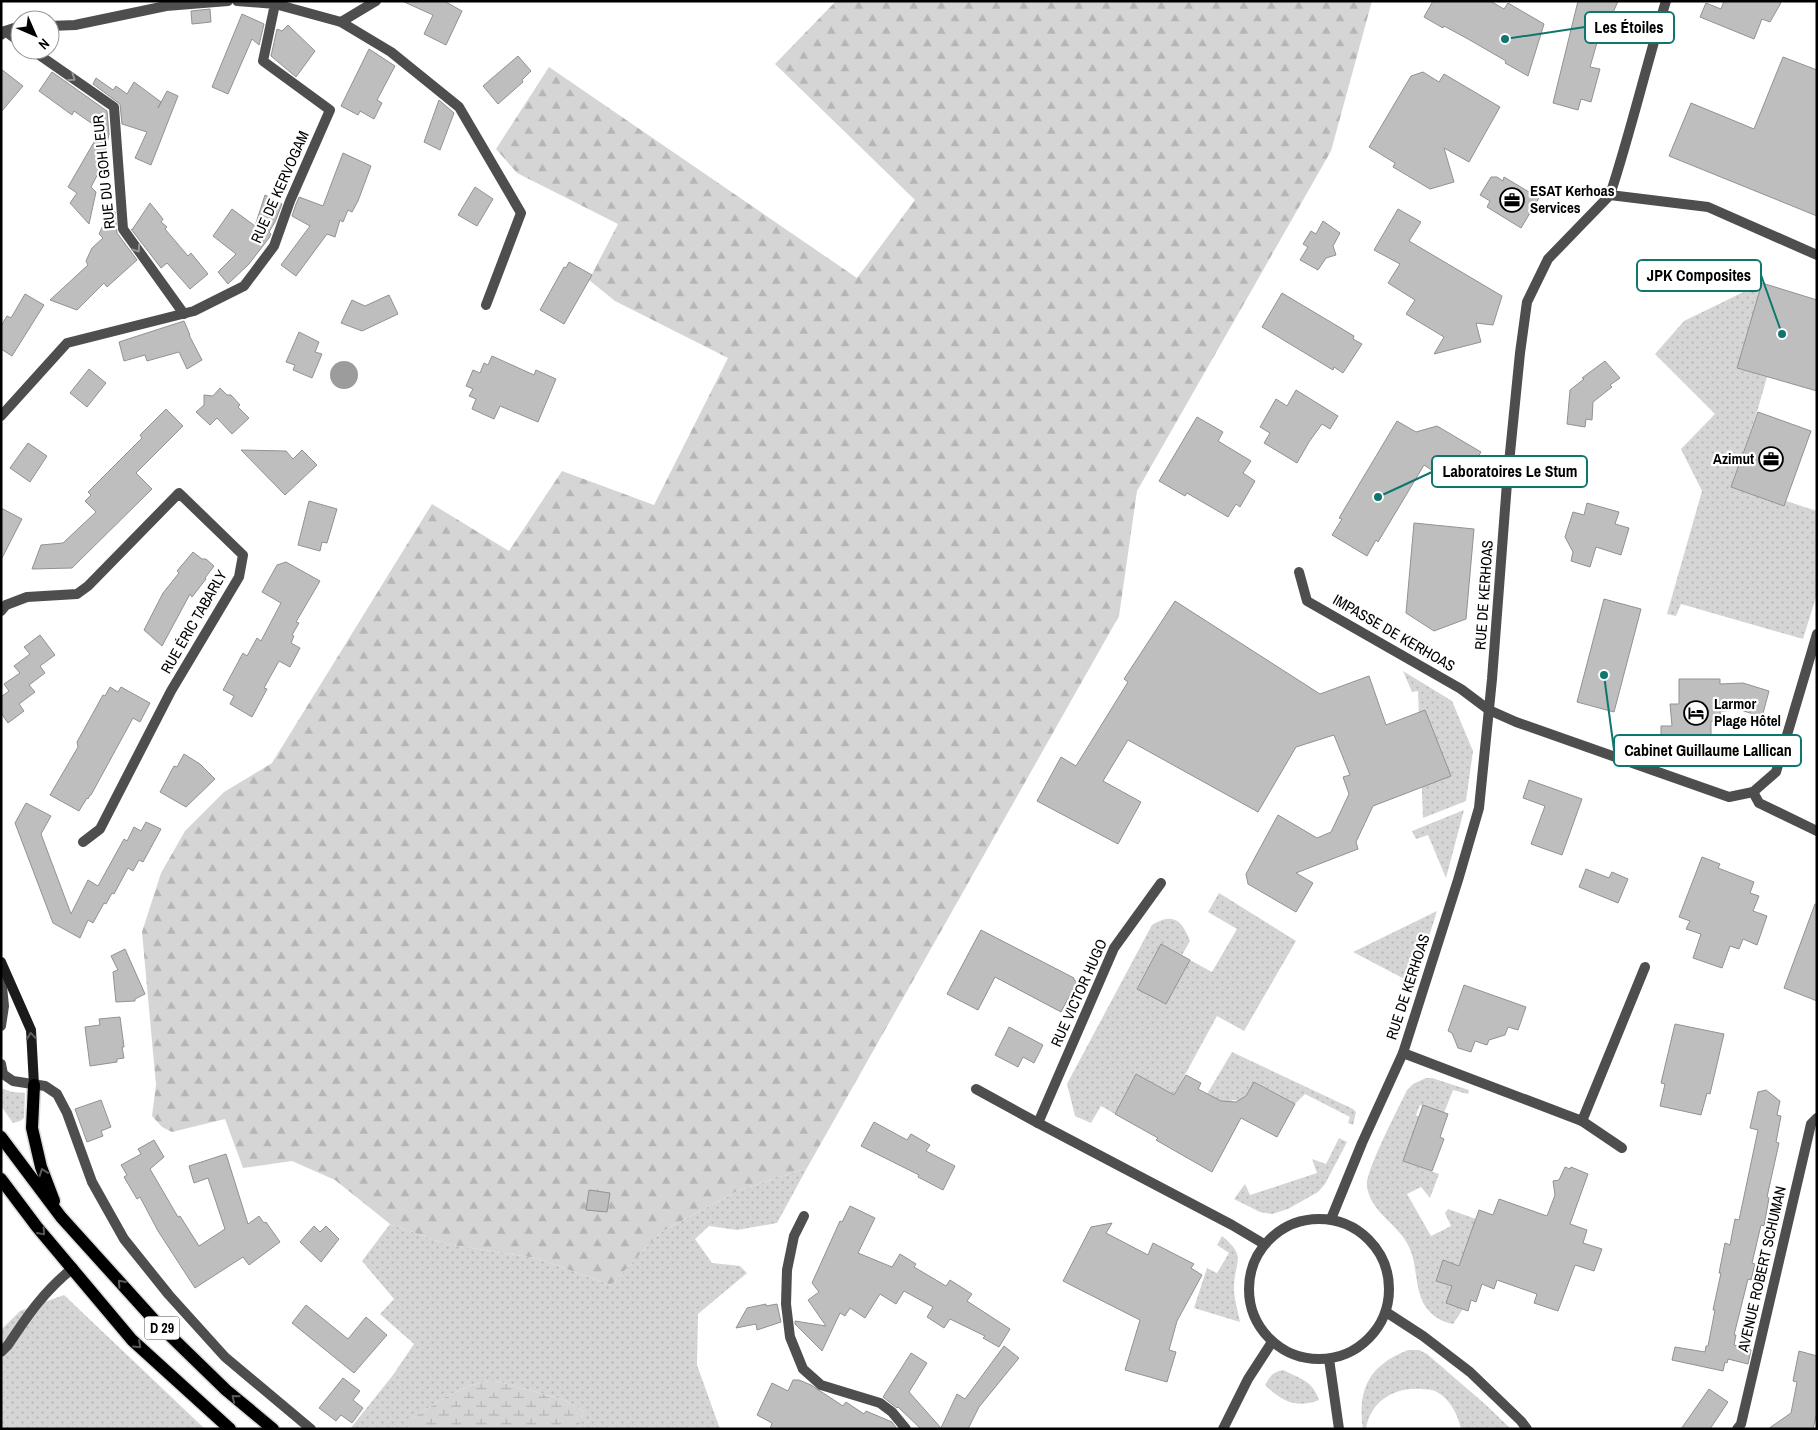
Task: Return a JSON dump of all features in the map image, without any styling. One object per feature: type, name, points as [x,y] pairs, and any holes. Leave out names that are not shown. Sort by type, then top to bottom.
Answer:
[{"type":"main road","points":[[34,1085],[32,1128],[41,1167],[61,1217]]},
{"type":"main road","name":"D 29","points":[[1,1136],[61,1217],[155,1321],[226,1390],[273,1429]]},
{"type":"main road","name":"D 29","points":[[1,1180],[37,1227],[132,1340],[230,1429]]},
{"type":"street","points":[[60,26],[75,25],[166,6],[228,1]]},
{"type":"street","points":[[237,1],[275,4],[341,22],[391,52],[459,107],[521,212],[486,305]]},
{"type":"street","points":[[341,22],[376,1]]},
{"type":"street","points":[[1666,1],[1626,146],[1610,195],[1708,207],[1817,256]]},
{"type":"street","name":"RUE DE KERVOGAM","points":[[1,416],[68,343],[194,311],[244,286],[274,246],[290,201],[330,110],[263,61],[275,4]]},
{"type":"street","name":"RUE DU GOH LEUR","points":[[46,60],[114,108],[123,229],[184,314]]},
{"type":"street","name":"RUE DE KERHOAS","points":[[1331,1219],[1362,1143],[1403,1052],[1479,808],[1489,710],[1508,473],[1527,302],[1548,259],[1610,195]]},
{"type":"street","name":"RUE ÉRIC TABARLY","points":[[1,611],[6,605],[27,597],[78,594],[178,493],[243,555],[239,577],[171,691],[100,828],[83,842]]},
{"type":"street","name":"IMPASSE DE KERHOAS","points":[[1299,572],[1307,601],[1461,689],[1489,710],[1516,722],[1729,797],[1753,792]]},
{"type":"street","points":[[1817,634],[1776,772],[1753,792],[1759,803],[1817,831]]},
{"type":"street","name":"RUE VICTOR HUGO","points":[[1038,1123],[1114,948],[1161,883]]},
{"type":"street","points":[[1,962],[31,1030],[34,1085]]},
{"type":"street","points":[[1582,1121],[1645,967]]},
{"type":"street","points":[[1,977],[4,1006],[1,1026]]},
{"type":"street","points":[[1403,1052],[1582,1121],[1622,1148]]},
{"type":"street","points":[[1,1064],[3,1074],[14,1081],[45,1086],[57,1094],[67,1113],[92,1182],[124,1239],[225,1357],[311,1429]]},
{"type":"street","points":[[976,1089],[1232,1225],[1264,1244]]},
{"type":"street","name":"AVENUE ROBERT SCHUMAN","points":[[1738,1429],[1741,1424],[1811,1124],[1817,1118]]},
{"type":"street","points":[[804,1216],[794,1236],[787,1270],[786,1304],[790,1337],[803,1369],[821,1385],[880,1403],[892,1412],[906,1429]]},
{"type":"street","points":[[1310,1218],[1331,1219],[1354,1227],[1373,1243],[1385,1264],[1390,1288],[1386,1312],[1377,1329],[1364,1343],[1348,1353],[1330,1359],[1309,1358],[1290,1353],[1272,1342],[1259,1327],[1251,1309],[1248,1289],[1251,1270],[1264,1244],[1273,1235],[1290,1224],[1310,1218]]},
{"type":"street","points":[[1,1352],[41,1298],[73,1268]]},
{"type":"street","points":[[1386,1312],[1423,1336],[1470,1372],[1527,1429]]},
{"type":"street","points":[[1223,1429],[1248,1379],[1272,1342]]},
{"type":"street","points":[[1330,1359],[1339,1429]]},
{"type":"green space","points":[[836,1],[1372,1],[1331,151],[1137,491],[1119,616],[807,1168],[737,1191],[661,1232],[611,1285],[536,1258],[446,1244],[390,1224],[335,1180],[292,1161],[243,1168],[225,1119],[172,1132],[162,1127],[152,1116],[156,1085],[142,932],[161,873],[185,831],[224,792],[272,763],[432,504],[509,551],[562,471],[654,505],[728,358],[615,301],[589,280],[618,224],[517,173],[496,149],[549,67],[857,278],[915,200],[775,64]]},
{"type":"green space","points":[[1762,283],[1737,368],[1767,377],[1731,487],[1784,506],[1786,501],[1817,511],[1817,594],[1803,639],[1681,604],[1676,616],[1667,614],[1702,491],[1681,449],[1715,414],[1655,354],[1684,321]]},
{"type":"green space","points":[[1403,671],[1452,701],[1473,751],[1466,801],[1423,818],[1418,691],[1412,692]]},
{"type":"green space","points":[[1464,810],[1446,878],[1428,835],[1416,839],[1412,831]]},
{"type":"green space","points":[[1219,893],[1296,941],[1244,1031],[1217,1016],[1174,1095],[1136,1074],[1115,1114],[1101,1106],[1091,1123],[1075,1116],[1067,1084],[1152,925],[1166,919],[1176,920],[1184,928],[1190,941],[1182,955],[1161,944],[1137,988],[1166,1004],[1190,960],[1212,972],[1237,929],[1208,912]]},
{"type":"green space","points":[[1437,911],[1414,984],[1353,952]]},
{"type":"green space","points":[[1232,1052],[1353,1109],[1356,1112],[1353,1125],[1348,1123],[1350,1117],[1305,1094],[1295,1104],[1255,1082],[1244,1101],[1232,1100],[1228,1105],[1207,1094]]},
{"type":"green space","points":[[1426,1078],[1432,1078],[1469,1090],[1468,1094],[1453,1090],[1444,1113],[1420,1105],[1416,1115],[1419,1117],[1403,1161],[1439,1174],[1430,1198],[1421,1187],[1407,1194],[1431,1236],[1451,1226],[1445,1213],[1448,1209],[1476,1219],[1459,1266],[1443,1260],[1436,1280],[1452,1286],[1446,1303],[1463,1309],[1453,1324],[1437,1318],[1425,1306],[1419,1292],[1414,1262],[1409,1247],[1399,1231],[1373,1203],[1367,1185],[1377,1153],[1407,1090],[1413,1084]]},
{"type":"green space","points":[[1,1088],[12,1092],[25,1093],[24,1118],[20,1121],[13,1123],[1,1106]]},
{"type":"green space","points":[[1339,1138],[1347,1142],[1325,1184],[1318,1192],[1288,1209],[1272,1214],[1260,1212],[1234,1199],[1245,1184],[1250,1195],[1317,1173],[1312,1159],[1326,1164]]},
{"type":"green space","points":[[807,1168],[777,1223],[737,1230],[709,1226],[695,1239],[712,1263],[740,1266],[747,1273],[698,1314],[697,1365],[720,1429],[578,1429],[584,1411],[564,1400],[493,1380],[469,1386],[447,1396],[411,1419],[411,1429],[350,1429],[393,1375],[414,1344],[380,1314],[394,1299],[362,1261],[390,1224],[446,1244],[536,1258],[611,1285],[661,1232],[737,1191]]},
{"type":"green space","points":[[1222,1236],[1235,1249],[1237,1255],[1234,1288],[1240,1322],[1194,1308],[1207,1268],[1217,1273],[1229,1253],[1217,1245]]},
{"type":"green space","points":[[64,1295],[205,1429],[1,1429],[1,1330],[20,1311]]},
{"type":"green space","points":[[1408,1350],[1419,1350],[1427,1354],[1511,1429],[1461,1429],[1455,1411],[1438,1392],[1410,1389],[1385,1398],[1372,1411],[1366,1429],[1363,1429],[1362,1401],[1369,1380],[1384,1363]]},
{"type":"green space","points":[[1283,1370],[1309,1384],[1319,1400],[1304,1404],[1290,1402],[1271,1391],[1265,1385],[1274,1373]]},
{"type":"green space","points":[[493,1380],[564,1400],[584,1411],[578,1429],[411,1429],[411,1419],[447,1396],[469,1386]]},
{"type":"shaded area","points":[[344,361],[354,365],[358,375],[354,385],[344,389],[334,385],[330,375],[334,365]]},
{"type":"building","points":[[402,1],[444,1],[462,11],[446,45],[424,34],[433,15]]},
{"type":"building","points":[[1433,1],[1490,1],[1504,9],[1508,3],[1544,24],[1528,76],[1468,39],[1424,17]]},
{"type":"building","points":[[1578,1],[1618,1],[1604,34],[1600,32],[1590,67],[1600,69],[1591,102],[1581,99],[1578,110],[1553,103]]},
{"type":"building","points":[[1724,1],[1782,1],[1770,22],[1762,19],[1754,39],[1700,17],[1706,3],[1721,9]]},
{"type":"building","points":[[210,9],[211,22],[192,24],[191,11]]},
{"type":"building","points":[[242,14],[264,24],[259,45],[252,39],[228,94],[212,87]]},
{"type":"building","points":[[288,25],[315,51],[296,77],[271,56],[277,29],[282,31]]},
{"type":"building","points":[[369,49],[395,66],[377,100],[382,103],[374,119],[360,111],[358,115],[341,106]]},
{"type":"building","points":[[518,56],[531,71],[522,80],[523,82],[498,104],[483,86]]},
{"type":"building","points":[[1783,57],[1817,70],[1817,216],[1669,156],[1691,103],[1754,129]]},
{"type":"building","points":[[1,69],[23,86],[1,112]]},
{"type":"building","points":[[52,72],[107,111],[109,134],[102,166],[91,187],[96,192],[89,224],[70,203],[77,193],[68,187],[101,130],[74,111],[72,115],[39,91]]},
{"type":"building","points":[[1423,72],[1439,82],[1444,74],[1500,107],[1469,162],[1444,148],[1454,182],[1430,189],[1393,167],[1395,163],[1369,147],[1411,76]]},
{"type":"building","points":[[96,78],[113,90],[116,86],[127,94],[134,82],[161,102],[158,108],[167,91],[178,96],[151,165],[135,158],[147,132],[122,124],[120,104],[93,84]]},
{"type":"building","points":[[439,100],[454,113],[440,150],[424,142]]},
{"type":"building","points":[[343,153],[371,166],[358,201],[352,212],[348,210],[343,222],[340,220],[335,237],[327,234],[296,276],[281,265],[310,226],[292,216],[296,204],[299,197],[323,206]]},
{"type":"building","name":"ESAT Kerhoas Services","points":[[1491,177],[1497,177],[1503,181],[1504,177],[1539,198],[1521,228],[1487,207],[1490,201],[1480,195]]},
{"type":"building","points":[[475,187],[493,199],[477,226],[458,215]]},
{"type":"building","points":[[265,195],[282,204],[269,232],[271,234],[249,264],[228,284],[218,272],[236,254],[213,236],[232,209],[255,226]]},
{"type":"building","points":[[150,203],[163,219],[161,222],[167,227],[165,229],[188,256],[191,253],[208,274],[190,289],[167,263],[161,268],[131,229]]},
{"type":"building","points":[[111,208],[115,212],[117,233],[137,260],[107,287],[104,283],[77,310],[50,300],[88,265],[86,261],[92,248],[103,238],[99,234]]},
{"type":"building","points":[[1398,209],[1421,222],[1409,241],[1502,296],[1493,325],[1476,323],[1481,342],[1434,354],[1444,337],[1406,314],[1415,300],[1388,283],[1400,264],[1374,250]]},
{"type":"building","points":[[1323,221],[1340,233],[1333,246],[1336,255],[1326,258],[1318,270],[1300,260],[1308,247],[1303,244],[1311,231],[1316,234]]},
{"type":"building","points":[[569,262],[592,275],[564,324],[540,310],[564,267],[566,268]]},
{"type":"building","points":[[1762,283],[1817,300],[1817,391],[1737,368]]},
{"type":"building","points":[[1282,293],[1354,336],[1353,339],[1362,344],[1343,373],[1334,367],[1333,370],[1262,327]]},
{"type":"building","points":[[25,294],[44,305],[12,356],[1,349],[1,326],[7,316],[11,318]]},
{"type":"building","points":[[389,295],[398,314],[362,331],[341,323],[352,300],[365,306]]},
{"type":"building","points":[[184,321],[202,360],[187,369],[179,352],[147,361],[145,355],[124,361],[119,342]]},
{"type":"building","points":[[299,332],[319,342],[315,352],[322,354],[312,378],[293,370],[295,365],[286,362]]},
{"type":"building","points":[[492,356],[534,375],[536,370],[556,379],[538,422],[500,406],[494,419],[472,409],[476,399],[469,396],[473,389],[466,386],[473,370],[480,373],[484,363],[488,365]]},
{"type":"building","points":[[1605,361],[1620,378],[1593,402],[1592,420],[1586,419],[1585,427],[1567,424],[1570,390],[1584,379],[1582,378]]},
{"type":"building","points":[[89,369],[106,383],[87,407],[70,393]]},
{"type":"building","points":[[220,388],[227,395],[231,395],[240,405],[238,407],[249,418],[232,434],[217,418],[210,425],[196,412],[204,405],[204,395],[213,396]]},
{"type":"building","points":[[1296,390],[1338,416],[1330,429],[1322,424],[1297,463],[1264,443],[1270,433],[1260,427],[1276,399],[1287,406]]},
{"type":"building","points":[[166,409],[183,426],[136,473],[152,489],[72,568],[32,569],[41,545],[63,543],[96,512],[85,501],[91,495],[88,492],[142,438],[140,435]]},
{"type":"building","name":"Azimut","points":[[1758,412],[1811,431],[1784,506],[1731,487]]},
{"type":"building","points":[[1197,417],[1223,432],[1218,441],[1251,461],[1243,473],[1255,481],[1240,507],[1236,504],[1228,517],[1187,493],[1185,496],[1159,481]]},
{"type":"building","points":[[1397,421],[1416,432],[1437,426],[1481,452],[1466,477],[1439,460],[1433,471],[1424,465],[1378,542],[1376,540],[1367,556],[1332,535],[1342,519],[1339,518]]},
{"type":"building","points":[[28,443],[47,456],[30,482],[10,468]]},
{"type":"building","points":[[241,450],[286,451],[293,459],[302,450],[317,465],[285,495]]},
{"type":"building","points":[[309,501],[337,509],[327,543],[322,542],[320,551],[298,545]]},
{"type":"building","points":[[1587,503],[1619,512],[1615,524],[1629,528],[1621,555],[1596,547],[1590,567],[1571,561],[1573,552],[1565,537],[1573,512],[1584,515]]},
{"type":"building","points":[[1,508],[22,519],[1,560]]},
{"type":"building","points":[[1414,523],[1474,529],[1466,619],[1434,631],[1406,613]]},
{"type":"building","points":[[193,552],[214,566],[192,597],[190,594],[162,646],[144,630],[163,593],[179,573],[177,571]]},
{"type":"building","points":[[286,562],[320,581],[296,622],[299,623],[292,635],[294,636],[291,643],[300,648],[290,667],[279,661],[264,688],[267,689],[252,717],[230,704],[234,696],[223,690],[243,653],[247,656],[257,638],[261,641],[281,603],[262,592],[277,565]]},
{"type":"building","points":[[1604,599],[1641,609],[1614,712],[1577,702]]},
{"type":"building","points":[[1175,601],[1320,694],[1369,676],[1386,725],[1425,710],[1451,776],[1373,806],[1356,842],[1358,849],[1296,873],[1313,883],[1296,912],[1248,884],[1246,874],[1278,815],[1317,838],[1331,832],[1349,794],[1343,777],[1350,775],[1334,735],[1296,747],[1258,812],[1128,740],[1103,781],[1141,802],[1118,844],[1037,801],[1061,757],[1076,766],[1128,682],[1124,679]]},
{"type":"building","points":[[40,635],[55,655],[40,666],[45,673],[29,685],[35,692],[19,704],[24,711],[8,723],[1,713],[1,697],[9,691],[4,684],[20,673],[14,666],[30,654],[24,647]]},
{"type":"building","name":"Larmor Plage Hôtel","points":[[1679,679],[1720,679],[1720,684],[1743,683],[1769,691],[1762,717],[1741,710],[1720,711],[1721,722],[1711,721],[1711,744],[1661,745],[1661,726],[1672,726],[1670,704],[1679,704]]},
{"type":"building","points":[[110,687],[118,692],[121,687],[150,703],[140,722],[133,718],[91,795],[79,811],[50,795],[78,747],[77,742],[103,695],[105,696]]},
{"type":"building","points":[[184,754],[200,764],[215,779],[186,807],[160,792],[174,766],[177,767]]},
{"type":"building","points":[[1529,780],[1582,799],[1562,855],[1531,844],[1545,806],[1523,798]]},
{"type":"building","points":[[26,803],[51,816],[41,834],[71,914],[88,880],[98,886],[124,839],[127,841],[134,827],[141,831],[146,822],[161,829],[143,862],[139,860],[133,871],[128,868],[114,894],[112,893],[106,904],[104,903],[93,923],[88,920],[80,938],[53,923],[15,823]]},
{"type":"building","points":[[1702,857],[1720,864],[1718,868],[1754,882],[1750,893],[1759,896],[1753,911],[1767,916],[1757,945],[1743,939],[1739,949],[1730,946],[1722,968],[1693,958],[1701,934],[1686,929],[1690,921],[1679,917]]},
{"type":"building","points":[[1586,869],[1609,878],[1612,872],[1628,879],[1618,903],[1579,887]]},
{"type":"building","points":[[1815,904],[1817,904],[1817,1001],[1784,988]]},
{"type":"building","points":[[981,930],[1074,978],[1077,982],[1061,1012],[995,977],[978,1010],[947,994]]},
{"type":"building","points":[[1161,944],[1190,960],[1166,1004],[1137,989]]},
{"type":"building","points":[[125,949],[145,994],[135,999],[135,1001],[116,1002],[113,972],[118,970],[111,956]]},
{"type":"building","points":[[1464,985],[1526,1007],[1518,1030],[1508,1027],[1505,1035],[1489,1040],[1487,1045],[1475,1041],[1471,1052],[1458,1048],[1452,1033],[1448,1031]]},
{"type":"building","points":[[120,1017],[124,1058],[117,1059],[117,1062],[90,1066],[85,1027],[100,1025],[99,1019]]},
{"type":"building","points":[[1675,1024],[1724,1034],[1710,1094],[1707,1093],[1701,1115],[1660,1106],[1665,1084],[1661,1083]]},
{"type":"building","points":[[1009,1027],[1043,1045],[1034,1063],[1023,1057],[1018,1067],[995,1055]]},
{"type":"building","points":[[1136,1074],[1174,1095],[1186,1075],[1201,1083],[1198,1089],[1221,1101],[1236,1102],[1246,1096],[1254,1082],[1295,1104],[1277,1137],[1241,1118],[1212,1172],[1115,1114]]},
{"type":"building","points":[[1766,1090],[1780,1101],[1777,1115],[1781,1116],[1776,1142],[1779,1143],[1767,1197],[1769,1198],[1764,1226],[1761,1225],[1752,1263],[1755,1264],[1751,1280],[1748,1279],[1734,1335],[1736,1335],[1734,1345],[1751,1350],[1748,1364],[1728,1359],[1727,1363],[1725,1362],[1723,1371],[1672,1360],[1675,1347],[1705,1352],[1706,1346],[1708,1346],[1725,1243],[1730,1245],[1735,1219],[1739,1220],[1758,1130],[1750,1128],[1758,1092]]},
{"type":"building","points":[[101,1100],[111,1127],[101,1131],[103,1136],[87,1142],[75,1109]]},
{"type":"building","points":[[1423,1105],[1448,1114],[1440,1137],[1444,1139],[1432,1171],[1403,1161]]},
{"type":"building","points":[[874,1122],[907,1140],[911,1134],[930,1145],[926,1151],[955,1166],[943,1190],[918,1177],[919,1175],[861,1146]]},
{"type":"building","points":[[154,1140],[164,1157],[150,1169],[178,1217],[180,1216],[199,1246],[225,1229],[208,1178],[194,1183],[189,1166],[226,1154],[248,1224],[259,1216],[264,1223],[266,1222],[280,1242],[249,1265],[243,1257],[195,1288],[158,1231],[140,1197],[137,1199],[124,1177],[127,1175],[121,1165],[141,1154],[138,1149]]},
{"type":"building","points":[[1565,1167],[1570,1169],[1571,1167],[1588,1174],[1570,1224],[1587,1230],[1583,1243],[1602,1249],[1594,1271],[1575,1265],[1558,1311],[1534,1303],[1537,1294],[1497,1280],[1494,1289],[1482,1284],[1476,1302],[1471,1300],[1468,1311],[1446,1303],[1452,1286],[1436,1281],[1443,1260],[1459,1266],[1479,1210],[1493,1215],[1499,1199],[1547,1216],[1555,1195],[1553,1181],[1559,1180]]},
{"type":"building","points":[[589,1190],[610,1193],[607,1212],[586,1210]]},
{"type":"building","points":[[850,1206],[875,1218],[858,1253],[892,1267],[900,1254],[916,1264],[914,1267],[946,1286],[950,1280],[972,1294],[967,1301],[1010,1329],[999,1347],[983,1338],[985,1336],[950,1319],[944,1328],[927,1317],[933,1307],[904,1291],[896,1304],[880,1294],[865,1318],[850,1308],[845,1316],[840,1313],[822,1351],[795,1324],[795,1321],[826,1326],[808,1300],[819,1292],[812,1283],[840,1221],[842,1222]]},
{"type":"building","points":[[1112,1223],[1106,1233],[1148,1255],[1153,1243],[1194,1264],[1191,1268],[1202,1275],[1177,1321],[1169,1350],[1176,1352],[1167,1382],[1125,1370],[1140,1320],[1063,1281],[1091,1227]]},
{"type":"building","points":[[314,1226],[320,1232],[326,1226],[339,1239],[321,1262],[300,1242]]},
{"type":"building","points":[[766,1304],[766,1306],[777,1304],[781,1322],[757,1330],[756,1324],[736,1328],[747,1308]]},
{"type":"building","points":[[306,1305],[348,1339],[366,1317],[387,1335],[354,1373],[292,1323]]},
{"type":"building","points":[[1004,1346],[1019,1358],[979,1407],[968,1429],[921,1429],[898,1407],[883,1397],[911,1353],[927,1363],[909,1392],[941,1428],[957,1394],[965,1399]]},
{"type":"building","points":[[1799,1351],[1817,1356],[1817,1412],[1813,1429],[1768,1429],[1791,1413],[1797,1382],[1793,1381]]},
{"type":"building","points":[[343,1378],[360,1391],[353,1400],[363,1408],[352,1423],[341,1415],[336,1421],[319,1408]]},
{"type":"building","points":[[793,1380],[799,1380],[811,1385],[843,1406],[846,1402],[864,1414],[866,1411],[892,1422],[897,1429],[770,1429],[772,1423],[757,1415],[772,1383],[788,1391]]},
{"type":"building","points":[[1709,1389],[1728,1402],[1710,1429],[1681,1429]]},
{"type":"place","name":"Les Étoiles","points":[[1505,39]]},
{"type":"place","name":"ESAT Kerhoas Services","points":[[1512,200]]},
{"type":"place","name":"JPK Composites","points":[[1782,334]]},
{"type":"place","name":"Azimut","points":[[1771,459]]},
{"type":"place","name":"Laboratoires Le Stum","points":[[1378,497]]},
{"type":"place","name":"Cabinet Guillaume Lallican","points":[[1604,675]]},
{"type":"place","name":"Larmor Plage Hôtel","points":[[1696,713]]}]
